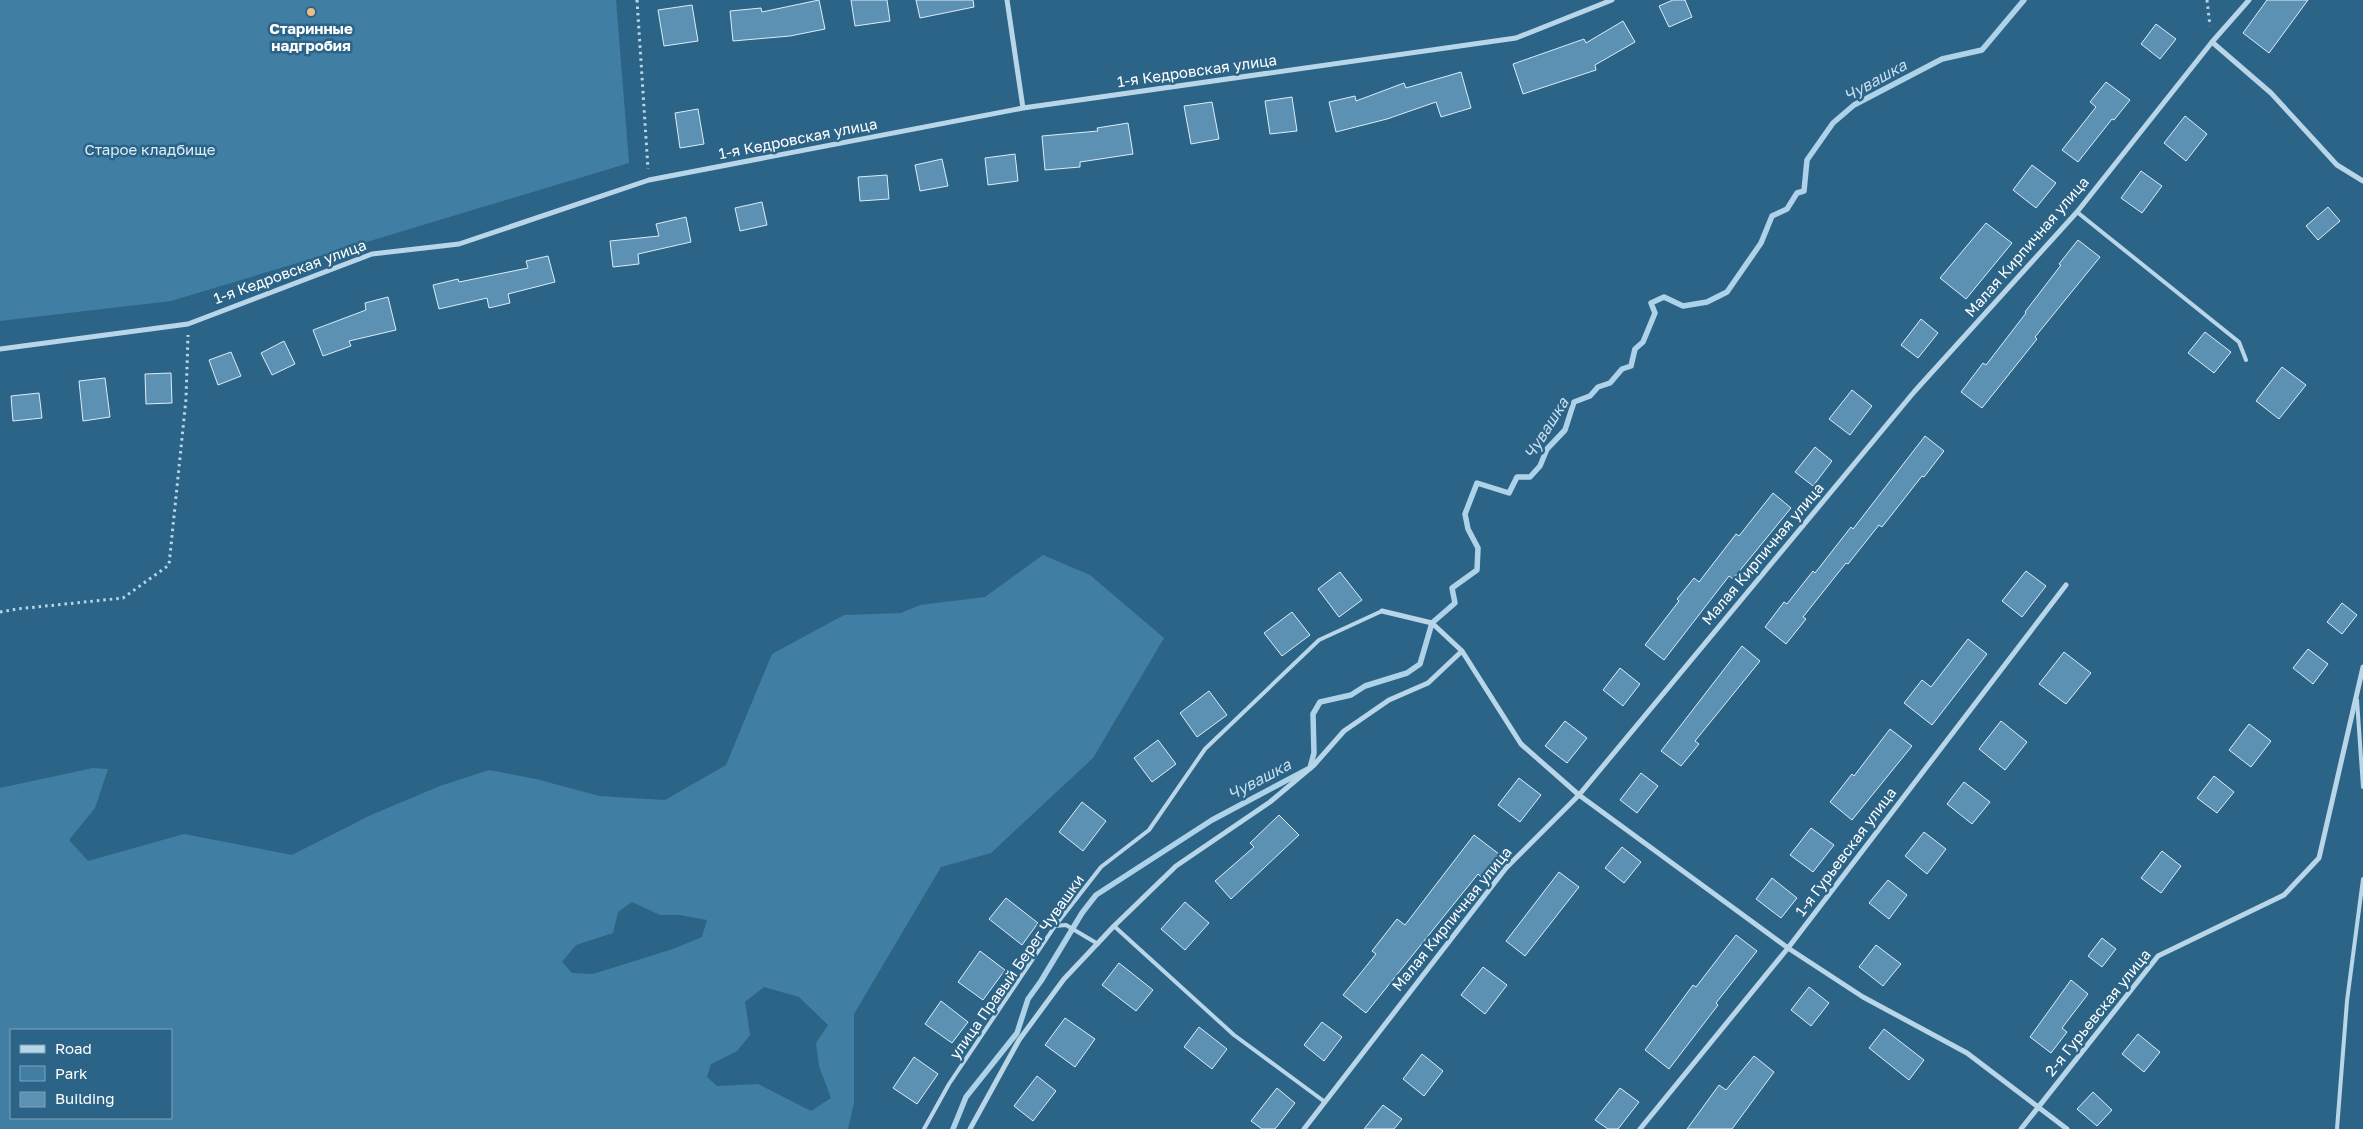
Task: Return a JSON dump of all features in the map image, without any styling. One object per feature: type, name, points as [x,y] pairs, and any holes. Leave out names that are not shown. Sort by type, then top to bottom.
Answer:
[{"type":"street","points":[[1007,0],[1022,108]]},
{"type":"street","name":"1-я Кедровская улица","points":[[0,349],[188,324],[372,254],[459,244],[649,180],[1022,108],[1516,38],[1612,0]]},
{"type":"street","name":"Малая Кирпичная улица","points":[[1305,1128],[1506,868],[1579,795],[1914,392],[2077,212],[2212,42],[2249,0]]},
{"type":"street","points":[[2212,42],[2271,93],[2337,165],[2363,181]]},
{"type":"street","name":"1-я Гурьевская улица","points":[[1640,1129],[1788,948],[2066,585]]},
{"type":"street","points":[[1382,610],[1432,623],[1462,650],[1521,744],[1579,795],[1788,948],[1863,997],[1967,1053],[2067,1129]]},
{"type":"street","points":[[970,1129],[1019,1040],[1064,978],[1114,926],[1176,866],[1284,790],[1314,765],[1344,731],[1389,700],[1428,682],[1462,650]]},
{"type":"street","name":"2-я Гурьевская улица","points":[[2021,1129],[2158,956],[2284,895],[2320,858],[2363,667]]},
{"type":"lane","points":[[2077,212],[2239,342],[2246,360]]},
{"type":"lane","name":"улица Правый Берег Чувашки","points":[[924,1129],[949,1084],[1055,926],[1101,867],[1149,830],[1205,749],[1319,640],[1382,610]]},
{"type":"lane","points":[[2356,693],[2363,787]]},
{"type":"lane","points":[[2337,1129],[2347,1000],[2363,879]]},
{"type":"lane","points":[[1055,926],[1066,926],[1082,933],[1098,944]]},
{"type":"lane","points":[[1114,926],[1234,1035],[1325,1102]]},
{"type":"path","points":[[637,0],[649,180]]},
{"type":"path","points":[[2207,0],[2212,42]]},
{"type":"path","points":[[0,612],[18,608],[124,598],[169,566],[186,399],[188,324]]},
{"type":"green space","name":"Старое кладбище","points":[[0,0],[616,0],[629,163],[171,301],[0,321]]},
{"type":"green space","points":[[1043,555],[1090,575],[1164,638],[1093,758],[991,853],[941,867],[854,1014],[854,1103],[848,1129],[0,1129],[0,788],[93,768],[108,769],[95,808],[69,840],[88,861],[184,834],[292,855],[371,815],[440,786],[489,770],[536,779],[599,796],[665,800],[726,765],[772,654],[844,615],[901,613],[920,605],[985,597]],"holes":[[[632,902],[660,915],[680,915],[707,920],[702,937],[673,949],[593,974],[572,973],[562,962],[576,945],[613,933],[618,912]],[[764,987],[799,997],[828,1025],[816,1043],[819,1066],[831,1098],[811,1111],[758,1084],[717,1086],[707,1077],[711,1064],[737,1051],[750,1035],[745,1002]]]},
{"type":"building","points":[[819,0],[825,29],[790,36],[733,41],[730,11],[761,8],[762,12]]},
{"type":"building","points":[[851,0],[887,0],[890,21],[855,26]]},
{"type":"building","points":[[916,0],[973,0],[974,7],[920,18]]},
{"type":"building","points":[[1673,0],[1685,0],[1692,17],[1669,27],[1659,6]]},
{"type":"building","points":[[2267,0],[2308,0],[2269,53],[2243,33]]},
{"type":"building","points":[[692,5],[698,41],[664,46],[658,10]]},
{"type":"building","points":[[1623,21],[1635,42],[1595,65],[1596,70],[1523,94],[1513,64],[1584,39],[1586,43]]},
{"type":"building","points":[[2156,24],[2176,39],[2160,59],[2141,44]]},
{"type":"building","points":[[1461,72],[1471,108],[1441,117],[1436,102],[1387,119],[1336,132],[1329,102],[1355,96],[1356,101],[1404,83],[1406,88]]},
{"type":"building","points":[[2106,82],[2130,100],[2114,120],[2112,119],[2078,162],[2062,150],[2096,107],[2090,102]]},
{"type":"building","points":[[1292,97],[1297,131],[1270,134],[1265,101]]},
{"type":"building","points":[[1212,102],[1219,139],[1191,144],[1184,106]]},
{"type":"building","points":[[698,109],[704,144],[680,148],[675,113]]},
{"type":"building","points":[[2185,116],[2207,134],[2186,161],[2164,143]]},
{"type":"building","points":[[1128,123],[1133,154],[1080,162],[1080,167],[1045,170],[1042,136],[1098,131],[1097,128]]},
{"type":"building","points":[[1015,154],[1018,181],[988,185],[985,158]]},
{"type":"building","points":[[942,159],[948,186],[920,191],[915,165]]},
{"type":"building","points":[[2032,165],[2056,183],[2036,208],[2013,190]]},
{"type":"building","points":[[2141,171],[2162,186],[2142,213],[2121,198]]},
{"type":"building","points":[[887,175],[889,199],[860,201],[858,177]]},
{"type":"building","points":[[762,202],[767,225],[740,231],[735,208]]},
{"type":"building","points":[[2328,207],[2340,221],[2318,240],[2306,226]]},
{"type":"building","points":[[686,217],[691,242],[638,254],[639,264],[613,267],[610,241],[659,236],[656,224]]},
{"type":"building","points":[[1986,223],[2012,243],[1966,299],[1940,278]]},
{"type":"building","points":[[2078,240],[2100,257],[2035,337],[2037,339],[1982,408],[1961,392],[1983,363],[1986,365]]},
{"type":"building","points":[[548,256],[555,282],[508,294],[510,303],[489,308],[487,298],[439,309],[433,285],[458,279],[459,282],[528,268],[526,261]]},
{"type":"building","points":[[388,297],[396,330],[349,341],[351,346],[323,356],[313,330],[366,310],[365,303]]},
{"type":"building","points":[[1921,319],[1938,333],[1918,358],[1901,345]]},
{"type":"building","points":[[2205,332],[2231,352],[2214,373],[2188,353]]},
{"type":"building","points":[[284,341],[295,364],[272,375],[261,353]]},
{"type":"building","points":[[231,352],[241,376],[218,385],[209,360]]},
{"type":"building","points":[[2282,367],[2306,385],[2279,419],[2256,401]]},
{"type":"building","points":[[171,373],[172,403],[146,404],[145,374]]},
{"type":"building","points":[[105,378],[110,417],[83,421],[79,381]]},
{"type":"building","points":[[1852,390],[1872,406],[1850,435],[1829,419]]},
{"type":"building","points":[[39,393],[42,418],[13,421],[11,396]]},
{"type":"building","points":[[1925,436],[1944,451],[1882,527],[1879,525],[1848,564],[1846,563],[1803,617],[1806,619],[1786,644],[1765,627],[1784,602],[1787,604],[1813,571],[1815,573],[1851,527],[1853,529]]},
{"type":"building","points":[[1815,447],[1832,461],[1813,486],[1795,472]]},
{"type":"building","points":[[1773,493],[1791,508],[1733,579],[1729,576],[1664,660],[1645,645],[1694,578],[1699,582],[1736,534],[1739,536]]},
{"type":"building","points":[[2026,571],[2046,586],[2022,617],[2002,601]]},
{"type":"building","points":[[1340,572],[1362,600],[1339,617],[1318,589]]},
{"type":"building","points":[[2342,603],[2357,615],[2342,634],[2327,622]]},
{"type":"building","points":[[1292,612],[1310,635],[1282,656],[1264,633]]},
{"type":"building","points":[[1968,639],[1987,654],[1932,725],[1904,703],[1922,680],[1931,687]]},
{"type":"building","points":[[1742,646],[1760,661],[1695,741],[1699,744],[1681,766],[1661,751]]},
{"type":"building","points":[[2308,649],[2328,664],[2313,684],[2293,668]]},
{"type":"building","points":[[2064,652],[2091,673],[2066,704],[2039,684]]},
{"type":"building","points":[[1620,668],[1640,684],[1623,706],[1603,690]]},
{"type":"building","points":[[1209,691],[1227,715],[1197,737],[1180,713]]},
{"type":"building","points":[[1565,721],[1587,738],[1567,763],[1545,746]]},
{"type":"building","points":[[2001,721],[2027,742],[2005,770],[1979,749]]},
{"type":"building","points":[[2249,724],[2271,741],[2251,767],[2229,750]]},
{"type":"building","points":[[1890,729],[1912,746],[1852,820],[1830,802],[1852,774],[1854,776]]},
{"type":"building","points":[[1158,740],[1176,764],[1152,782],[1134,758]]},
{"type":"building","points":[[1641,773],[1658,786],[1637,813],[1620,800]]},
{"type":"building","points":[[2214,776],[2234,792],[2217,813],[2197,798]]},
{"type":"building","points":[[1519,778],[1541,795],[1520,822],[1498,805]]},
{"type":"building","points":[[1964,782],[1990,802],[1972,824],[1947,804]]},
{"type":"building","points":[[1082,802],[1106,821],[1083,851],[1059,832]]},
{"type":"building","points":[[1279,815],[1299,835],[1231,899],[1215,881],[1254,847],[1250,843]]},
{"type":"building","points":[[1811,828],[1834,845],[1813,872],[1790,855]]},
{"type":"building","points":[[1924,832],[1946,849],[1927,874],[1905,856]]},
{"type":"building","points":[[1474,835],[1499,854],[1481,877],[1478,874],[1366,1013],[1343,995],[1376,954],[1372,951],[1397,919],[1405,925]]},
{"type":"building","points":[[1622,847],[1641,862],[1624,883],[1605,868]]},
{"type":"building","points":[[2162,851],[2181,866],[2161,893],[2141,878]]},
{"type":"building","points":[[1559,872],[1579,887],[1525,956],[1506,941]]},
{"type":"building","points":[[1772,878],[1797,898],[1781,918],[1756,899]]},
{"type":"building","points":[[1888,880],[1907,895],[1889,919],[1869,903]]},
{"type":"building","points":[[1006,898],[1038,923],[1022,945],[989,919]]},
{"type":"building","points":[[1185,902],[1209,923],[1185,950],[1161,929]]},
{"type":"building","points":[[1736,935],[1757,951],[1716,1003],[1718,1005],[1669,1069],[1645,1050],[1693,985],[1696,987]]},
{"type":"building","points":[[2102,938],[2116,949],[2102,967],[2088,956]]},
{"type":"building","points":[[1876,945],[1901,964],[1883,986],[1859,967]]},
{"type":"building","points":[[980,951],[1005,970],[983,1000],[958,982]]},
{"type":"building","points":[[1119,963],[1153,990],[1136,1011],[1102,985]]},
{"type":"building","points":[[1483,967],[1507,985],[1485,1014],[1461,995]]},
{"type":"building","points":[[2071,980],[2088,994],[2062,1028],[2067,1032],[2051,1053],[2030,1037]]},
{"type":"building","points":[[1809,987],[1829,1003],[1811,1026],[1791,1010]]},
{"type":"building","points":[[941,1001],[968,1022],[952,1043],[925,1024]]},
{"type":"building","points":[[1065,1018],[1095,1039],[1075,1067],[1045,1045]]},
{"type":"building","points":[[1322,1022],[1342,1037],[1324,1061],[1304,1045]]},
{"type":"building","points":[[1199,1027],[1227,1049],[1212,1069],[1184,1047]]},
{"type":"building","points":[[1884,1029],[1924,1060],[1909,1080],[1869,1048]]},
{"type":"building","points":[[2138,1034],[2160,1052],[2144,1072],[2122,1054]]},
{"type":"building","points":[[1422,1054],[1443,1071],[1424,1096],[1403,1079]]},
{"type":"building","points":[[1754,1056],[1774,1072],[1732,1129],[1687,1129],[1719,1085],[1726,1090]]},
{"type":"building","points":[[914,1057],[938,1074],[917,1104],[893,1088]]},
{"type":"building","points":[[1037,1076],[1056,1091],[1033,1121],[1014,1106]]},
{"type":"building","points":[[1277,1088],[1295,1103],[1275,1129],[1262,1129],[1251,1121]]},
{"type":"building","points":[[1620,1088],[1639,1102],[1618,1129],[1608,1129],[1595,1120]]},
{"type":"building","points":[[2093,1092],[2112,1110],[2097,1126],[2077,1109]]},
{"type":"building","points":[[1383,1105],[1402,1119],[1394,1129],[1364,1129]]},
{"type":"waterway","name":"Чувашка","points":[[953,1129],[966,1097],[1017,1033],[1028,999],[1082,913],[1096,895],[1212,820],[1310,768],[1314,753],[1313,714],[1320,702],[1351,695],[1365,686],[1407,673],[1420,664],[1432,623],[1455,603],[1452,588],[1477,570],[1478,548],[1468,529],[1465,514],[1477,483],[1509,493],[1517,477],[1530,477],[1540,466],[1547,449],[1565,430],[1574,402],[1590,396],[1598,387],[1610,383],[1622,369],[1631,366],[1635,349],[1643,342],[1655,313],[1651,303],[1664,297],[1683,306],[1707,302],[1727,292],[1761,243],[1772,216],[1787,209],[1797,193],[1804,191],[1807,160],[1833,123],[1854,105],[1942,59],[1982,50],[2024,0]]},
{"type":"place","name":"Старинные надгробия","points":[[311,12]]}]
